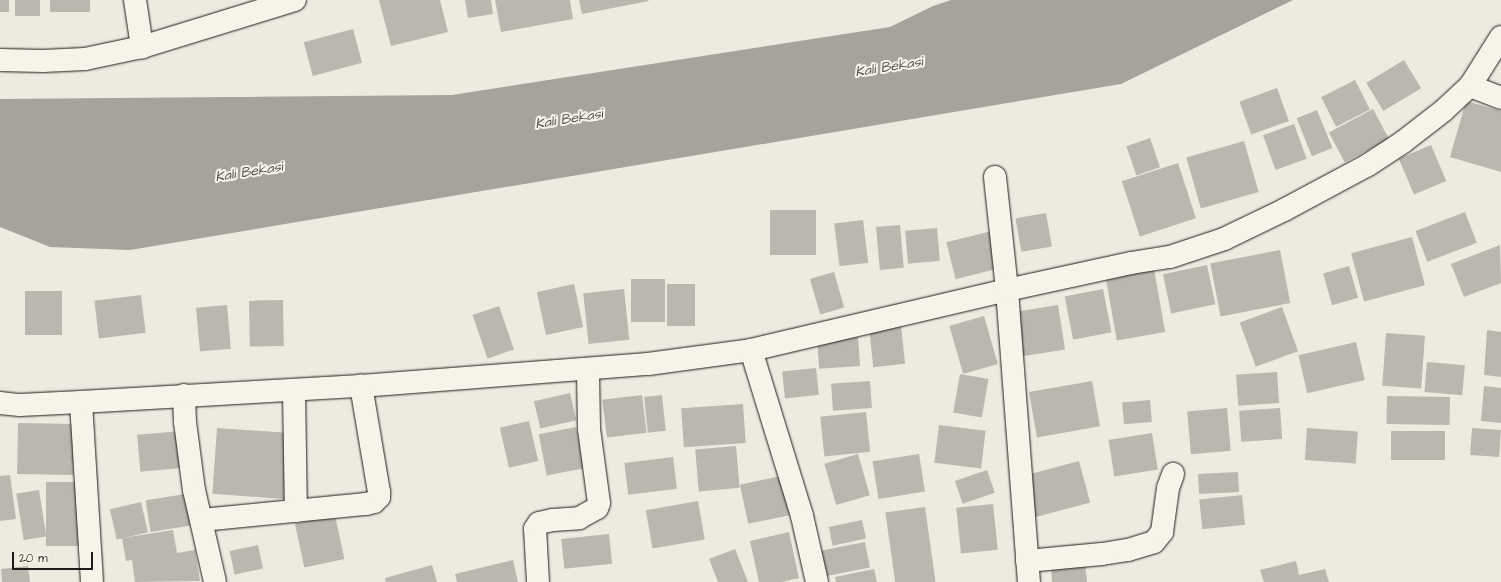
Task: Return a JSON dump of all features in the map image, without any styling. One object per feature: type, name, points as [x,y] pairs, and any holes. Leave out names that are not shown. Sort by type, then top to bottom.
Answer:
[{"type":"street","points":[[135,0],[142,47]]},
{"type":"street","points":[[0,60],[43,61],[85,58],[142,47],[295,0]]},
{"type":"street","points":[[0,403],[20,405],[361,386],[648,364],[751,350],[1007,290],[1131,263],[1170,257],[1224,239],[1284,210],[1368,165],[1402,142],[1443,111],[1470,86],[1501,37]]},
{"type":"street","points":[[1470,86],[1501,98]]},
{"type":"street","points":[[996,177],[1007,290],[1028,572],[1102,554],[1128,550],[1154,542],[1162,532],[1168,488],[1173,474]]},
{"type":"street","points":[[751,350],[802,516],[817,582]]},
{"type":"street","points":[[538,582],[535,529],[539,523],[553,520],[579,518],[597,508],[599,502],[589,430],[588,368]]},
{"type":"street","points":[[202,520],[374,502],[379,497],[361,386]]},
{"type":"street","points":[[294,390],[296,511]]},
{"type":"street","points":[[184,396],[185,422],[194,490],[216,582]]},
{"type":"street","points":[[81,402],[92,582]]},
{"type":"water","name":"Kali Bekasi","points":[[951,0],[1293,0],[1121,84],[130,250],[50,247],[0,227],[0,99],[452,95],[890,27],[933,6]]},
{"type":"building","points":[[0,0],[9,0],[9,12],[0,12]]},
{"type":"building","points":[[15,0],[40,0],[40,16],[15,16]]},
{"type":"building","points":[[50,0],[90,0],[90,12],[50,12]]},
{"type":"building","points":[[379,0],[440,0],[448,32],[391,46]]},
{"type":"building","points":[[465,0],[491,0],[493,14],[468,18]]},
{"type":"building","points":[[495,0],[570,0],[573,19],[501,32]]},
{"type":"building","points":[[579,0],[648,0],[649,1],[582,14]]},
{"type":"building","points":[[353,29],[362,63],[313,76],[304,42]]},
{"type":"building","points":[[1404,60],[1421,88],[1383,111],[1366,83]]},
{"type":"building","points":[[1355,80],[1370,109],[1336,127],[1321,97]]},
{"type":"building","points":[[1277,88],[1289,121],[1251,135],[1239,102]]},
{"type":"building","points":[[1466,101],[1501,111],[1501,172],[1450,157]]},
{"type":"building","points":[[1373,109],[1389,139],[1345,162],[1329,132]]},
{"type":"building","points":[[1317,110],[1332,148],[1312,156],[1297,118]]},
{"type":"building","points":[[1294,124],[1307,159],[1276,170],[1263,135]]},
{"type":"building","points":[[1150,138],[1160,167],[1136,175],[1126,146]]},
{"type":"building","points":[[1244,141],[1259,192],[1201,208],[1186,158]]},
{"type":"building","points":[[1431,145],[1446,181],[1414,195],[1399,159]]},
{"type":"building","points":[[1178,163],[1196,218],[1140,236],[1122,181]]},
{"type":"building","points":[[770,210],[816,210],[816,255],[770,255]]},
{"type":"building","points":[[1465,212],[1477,243],[1427,262],[1416,231]]},
{"type":"building","points":[[1046,213],[1052,246],[1021,252],[1015,218]]},
{"type":"building","points":[[863,220],[868,263],[839,266],[834,224]]},
{"type":"building","points":[[900,225],[904,268],[880,270],[876,227]]},
{"type":"building","points":[[937,228],[940,261],[908,264],[905,231]]},
{"type":"building","points":[[992,231],[1001,268],[956,279],[946,242]]},
{"type":"building","points":[[1412,237],[1425,285],[1364,302],[1351,253]]},
{"type":"building","points":[[1500,245],[1501,283],[1464,297],[1451,264]]},
{"type":"building","points":[[1280,250],[1290,303],[1221,317],[1210,264]]},
{"type":"building","points":[[1207,265],[1215,304],[1171,313],[1163,274]]},
{"type":"building","points":[[1349,266],[1358,298],[1332,305],[1323,273]]},
{"type":"building","points":[[1154,269],[1165,332],[1117,341],[1106,278]]},
{"type":"building","points":[[834,272],[844,308],[820,314],[810,279]]},
{"type":"building","points":[[631,279],[665,279],[665,322],[631,322]]},
{"type":"building","points":[[574,284],[583,327],[546,335],[537,292]]},
{"type":"building","points":[[667,284],[695,284],[695,326],[667,326]]},
{"type":"building","points":[[624,289],[629,340],[589,344],[583,293]]},
{"type":"building","points":[[1103,289],[1111,332],[1073,340],[1065,296]]},
{"type":"building","points":[[25,291],[62,291],[62,335],[25,335]]},
{"type":"building","points":[[141,295],[146,333],[99,338],[94,301]]},
{"type":"building","points":[[283,300],[284,346],[250,347],[249,301]]},
{"type":"building","points":[[227,305],[231,349],[200,352],[196,308]]},
{"type":"building","points":[[1058,305],[1065,349],[1023,356],[1016,312]]},
{"type":"building","points":[[499,306],[514,349],[488,359],[473,315]]},
{"type":"building","points":[[1282,307],[1298,351],[1256,367],[1240,322]]},
{"type":"building","points":[[984,316],[998,364],[963,374],[949,326]]},
{"type":"building","points":[[901,325],[905,364],[873,367],[869,328]]},
{"type":"building","points":[[1487,330],[1501,332],[1501,377],[1484,375]]},
{"type":"building","points":[[1386,333],[1425,336],[1421,389],[1382,386]]},
{"type":"building","points":[[858,337],[860,366],[819,369],[817,340]]},
{"type":"building","points":[[1356,342],[1365,380],[1307,393],[1299,355]]},
{"type":"building","points":[[1427,362],[1465,365],[1462,395],[1424,392]]},
{"type":"building","points":[[816,368],[819,395],[785,398],[782,372]]},
{"type":"building","points":[[1277,372],[1279,403],[1238,406],[1236,375]]},
{"type":"building","points":[[960,374],[989,379],[982,417],[953,412]]},
{"type":"building","points":[[870,381],[872,408],[833,411],[831,384]]},
{"type":"building","points":[[1092,381],[1100,426],[1037,437],[1029,392]]},
{"type":"building","points":[[1484,386],[1501,388],[1501,423],[1481,421]]},
{"type":"building","points":[[570,393],[576,420],[540,429],[534,401]]},
{"type":"building","points":[[642,395],[647,433],[607,438],[602,400]]},
{"type":"building","points":[[662,395],[666,431],[648,433],[644,397]]},
{"type":"building","points":[[1387,396],[1450,397],[1450,425],[1387,424]]},
{"type":"building","points":[[1150,400],[1152,422],[1124,424],[1122,402]]},
{"type":"building","points":[[743,404],[746,443],[684,447],[681,408]]},
{"type":"building","points":[[1227,408],[1231,451],[1191,454],[1187,411]]},
{"type":"building","points":[[1280,408],[1282,439],[1241,442],[1239,411]]},
{"type":"building","points":[[866,412],[870,452],[824,457],[820,417]]},
{"type":"building","points":[[529,421],[538,461],[509,468],[500,428]]},
{"type":"building","points":[[18,423],[74,424],[73,475],[17,474]]},
{"type":"building","points":[[939,425],[986,431],[981,468],[934,463]]},
{"type":"building","points":[[576,427],[584,468],[547,475],[539,434]]},
{"type":"building","points":[[217,428],[290,433],[285,499],[212,494]]},
{"type":"building","points":[[1307,428],[1358,432],[1356,463],[1305,460]]},
{"type":"building","points":[[1472,428],[1501,430],[1499,457],[1470,455]]},
{"type":"building","points":[[181,431],[184,468],[140,472],[137,435]]},
{"type":"building","points":[[1391,431],[1445,431],[1445,460],[1391,460]]},
{"type":"building","points":[[1152,433],[1158,470],[1114,476],[1109,440]]},
{"type":"building","points":[[736,446],[740,488],[699,491],[695,450]]},
{"type":"building","points":[[858,454],[870,495],[836,505],[824,464]]},
{"type":"building","points":[[919,454],[925,492],[879,499],[873,461]]},
{"type":"building","points":[[673,457],[677,489],[628,495],[624,463]]},
{"type":"building","points":[[1079,461],[1090,503],[1035,517],[1024,476]]},
{"type":"building","points":[[987,470],[995,493],[963,504],[955,481]]},
{"type":"building","points":[[1238,472],[1239,492],[1199,494],[1198,474]]},
{"type":"building","points":[[10,475],[16,519],[0,521],[0,476]]},
{"type":"building","points":[[781,476],[789,515],[748,524],[740,485]]},
{"type":"building","points":[[46,482],[85,482],[85,546],[46,546]]},
{"type":"building","points":[[39,490],[46,536],[24,540],[16,494]]},
{"type":"building","points":[[192,493],[197,525],[151,532],[146,500]]},
{"type":"building","points":[[1242,495],[1245,525],[1202,529],[1199,499]]},
{"type":"building","points":[[698,501],[705,539],[653,549],[646,510]]},
{"type":"building","points":[[141,502],[148,532],[117,539],[110,509]]},
{"type":"building","points":[[993,504],[998,550],[961,554],[956,508]]},
{"type":"building","points":[[925,507],[936,582],[895,582],[885,513]]},
{"type":"building","points":[[335,515],[344,559],[304,568],[295,524]]},
{"type":"building","points":[[862,520],[866,539],[833,546],[829,527]]},
{"type":"building","points":[[173,530],[177,553],[195,550],[200,581],[135,582],[132,560],[126,561],[122,538]]},
{"type":"building","points":[[789,532],[799,578],[782,582],[759,582],[750,541]]},
{"type":"building","points":[[609,534],[612,564],[564,569],[561,539]]},
{"type":"building","points":[[865,542],[870,568],[827,576],[822,550]]},
{"type":"building","points":[[258,545],[263,568],[235,575],[230,551]]},
{"type":"building","points":[[735,549],[748,582],[718,582],[709,559]]},
{"type":"building","points":[[513,560],[518,582],[457,582],[455,574]]},
{"type":"building","points":[[1296,561],[1299,575],[1325,569],[1329,582],[1264,582],[1260,570]]},
{"type":"building","points":[[1085,563],[1087,582],[1052,582],[1051,566]]},
{"type":"building","points":[[432,565],[437,582],[386,582],[385,578]]},
{"type":"building","points":[[28,566],[30,582],[2,582],[1,569]]},
{"type":"building","points":[[874,569],[877,582],[836,582],[835,577]]}]
